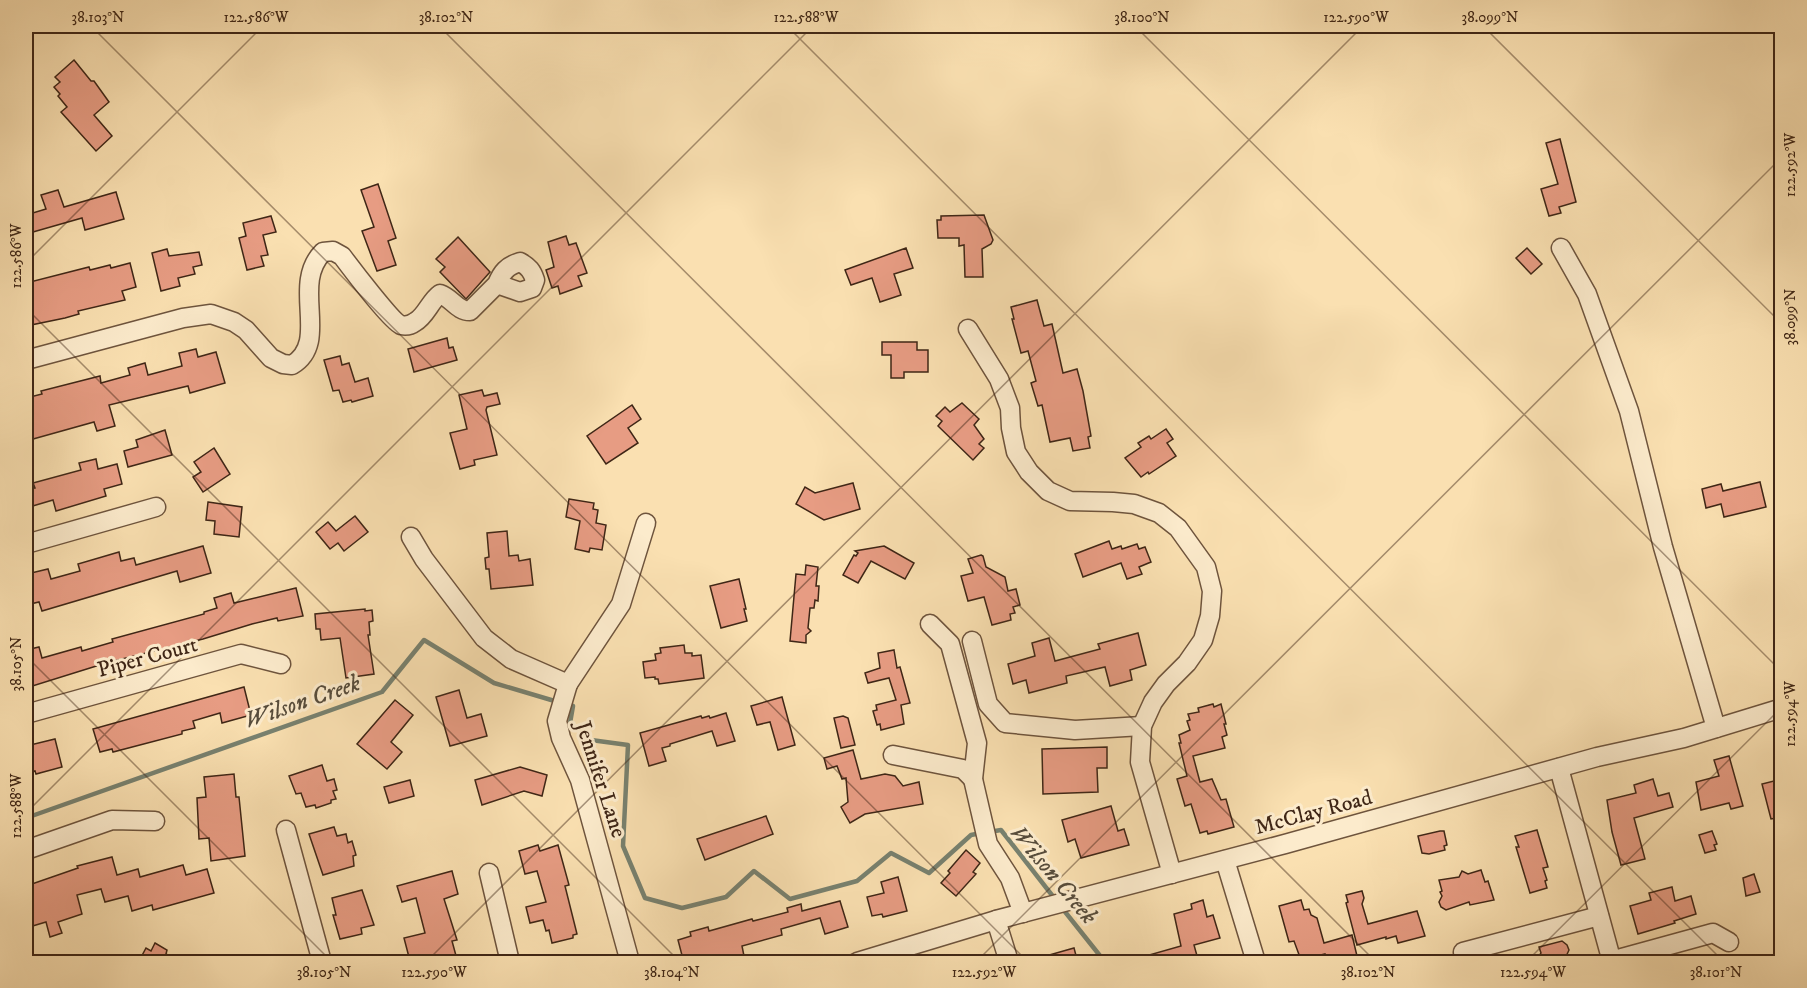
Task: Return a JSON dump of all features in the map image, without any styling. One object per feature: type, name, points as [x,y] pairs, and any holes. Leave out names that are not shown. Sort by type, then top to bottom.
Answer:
[{"type":"street","points":[[1561,248],[1587,294],[1629,411],[1663,547],[1716,728]]},
{"type":"street","points":[[26,360],[183,318],[211,314],[234,322],[246,330],[271,358],[283,364],[292,365],[299,360],[308,346],[311,335],[308,281],[315,260],[323,252],[333,251],[342,256],[390,315],[402,325],[416,322],[440,294],[446,296],[460,309],[470,311],[497,284]]},
{"type":"street","points":[[968,329],[999,379],[1010,408],[1016,452],[1029,472],[1048,491],[1070,501],[1134,504],[1160,513],[1178,528],[1206,567],[1212,591],[1210,616],[1203,640],[1187,663],[1166,684],[1153,702],[1142,726],[1140,762],[1172,874]]},
{"type":"street","points":[[26,544],[156,507]]},
{"type":"street","name":"Jennifer Lane","points":[[630,963],[580,780],[561,738],[557,722],[567,688],[621,604],[646,523]]},
{"type":"street","points":[[411,537],[431,568],[484,638],[511,658],[567,688]]},
{"type":"street","points":[[930,624],[950,644],[977,743],[973,779],[988,844],[1010,878],[1023,913]]},
{"type":"street","points":[[972,641],[988,704],[1005,723],[1075,730],[1142,726]]},
{"type":"street","name":"Piper Court","points":[[26,714],[241,654],[281,664]]},
{"type":"street","name":"McClay Road","points":[[857,963],[996,920],[1055,906],[1559,768],[1716,728],[1782,708]]},
{"type":"street","points":[[893,755],[963,769],[973,779]]},
{"type":"street","points":[[1559,768],[1611,962],[1713,933],[1729,942]]},
{"type":"street","points":[[26,850],[112,820],[155,821]]},
{"type":"street","points":[[286,830],[322,963]]},
{"type":"street","points":[[1225,860],[1256,963]]},
{"type":"street","points":[[489,873],[510,963]]},
{"type":"street","points":[[1463,952],[1599,915]]},
{"type":"street","points":[[996,920],[1009,963]]},
{"type":"building","points":[[74,60],[91,81],[94,81],[109,102],[94,115],[112,136],[96,151],[61,112],[67,107],[54,87],[60,82],[55,77]]},
{"type":"building","points":[[1560,139],[1576,202],[1559,207],[1561,213],[1549,216],[1541,189],[1558,184],[1546,143]]},
{"type":"building","points":[[378,184],[396,238],[388,241],[396,265],[377,271],[362,231],[374,227],[361,190]]},
{"type":"building","points":[[58,190],[64,207],[116,192],[124,219],[85,230],[82,218],[26,234],[26,215],[46,209],[41,195]]},
{"type":"building","points":[[984,215],[993,240],[991,244],[982,249],[983,277],[965,277],[964,245],[959,246],[959,238],[938,238],[937,220],[941,220],[941,216]]},
{"type":"building","points":[[271,216],[276,232],[263,235],[268,255],[261,256],[264,266],[247,270],[239,238],[246,236],[243,223]]},
{"type":"building","points":[[566,236],[569,245],[576,243],[587,273],[578,276],[582,286],[560,294],[558,286],[552,288],[546,270],[554,267],[548,242]]},
{"type":"building","points":[[458,237],[490,272],[466,299],[440,272],[445,267],[436,259]]},
{"type":"building","points":[[906,248],[913,268],[894,274],[901,295],[880,302],[872,278],[851,285],[845,270]]},
{"type":"building","points":[[1527,248],[1542,264],[1531,274],[1516,258]]},
{"type":"building","points":[[167,249],[169,256],[199,252],[202,265],[193,267],[195,274],[178,278],[180,286],[161,291],[152,253]]},
{"type":"building","points":[[130,263],[136,287],[122,291],[125,300],[78,311],[79,314],[65,318],[26,326],[26,283],[89,267],[90,270],[110,265],[111,268]]},
{"type":"building","points":[[1037,300],[1044,326],[1052,324],[1063,373],[1077,369],[1091,436],[1088,437],[1090,448],[1073,451],[1070,438],[1050,442],[1042,405],[1038,406],[1031,383],[1036,381],[1028,351],[1021,353],[1012,319],[1014,319],[1011,307]]},
{"type":"building","points":[[447,338],[449,348],[453,347],[457,360],[414,372],[408,349]]},
{"type":"building","points":[[882,342],[917,342],[917,350],[928,350],[928,372],[904,372],[904,378],[891,378],[891,355],[882,355]]},
{"type":"building","points":[[196,349],[198,357],[216,352],[225,383],[190,393],[188,386],[109,405],[115,426],[97,431],[94,422],[26,441],[26,398],[42,394],[41,391],[100,376],[101,383],[130,375],[128,368],[145,363],[148,375],[182,366],[179,353]]},
{"type":"building","points":[[340,356],[342,365],[349,363],[355,382],[368,378],[373,396],[343,402],[339,390],[333,391],[324,360]]},
{"type":"building","points":[[482,390],[484,396],[497,393],[500,404],[487,407],[486,410],[497,455],[474,460],[475,465],[460,469],[450,433],[467,429],[459,395]]},
{"type":"building","points":[[962,403],[979,419],[974,425],[984,439],[979,444],[984,448],[973,460],[938,426],[942,421],[936,416],[945,407],[950,412]]},
{"type":"building","points":[[632,405],[641,419],[628,428],[638,443],[606,464],[587,436]]},
{"type":"building","points":[[1166,429],[1173,439],[1167,443],[1176,456],[1141,477],[1125,458],[1141,447],[1138,443],[1149,436],[1151,439]]},
{"type":"building","points":[[165,430],[172,455],[128,467],[124,451],[138,447],[136,440]]},
{"type":"building","points":[[214,448],[230,474],[203,492],[193,477],[201,472],[194,462]]},
{"type":"building","points":[[96,459],[98,469],[117,464],[122,484],[104,489],[106,496],[56,511],[53,500],[26,508],[26,490],[35,488],[33,483],[81,470],[79,463]]},
{"type":"building","points":[[1760,482],[1766,507],[1724,517],[1721,504],[1706,508],[1702,489],[1721,484],[1723,491]]},
{"type":"building","points":[[853,483],[860,509],[824,520],[796,504],[805,487],[815,493]]},
{"type":"building","points":[[569,499],[594,503],[593,509],[598,510],[596,523],[606,525],[602,550],[590,548],[589,552],[575,549],[580,521],[566,517]]},
{"type":"building","points":[[208,502],[242,507],[239,537],[214,534],[215,521],[206,520]]},
{"type":"building","points":[[355,516],[368,532],[344,551],[338,543],[330,549],[316,532],[328,522],[336,531]]},
{"type":"building","points":[[507,531],[509,556],[518,555],[519,561],[530,559],[533,585],[491,589],[489,569],[486,569],[485,558],[489,557],[487,533]]},
{"type":"building","points":[[1109,541],[1112,549],[1121,546],[1122,549],[1137,544],[1139,549],[1145,547],[1151,562],[1139,567],[1142,574],[1127,579],[1121,563],[1083,577],[1075,554]]},
{"type":"building","points":[[203,546],[211,573],[180,582],[177,571],[42,611],[39,602],[26,605],[26,584],[33,582],[31,573],[48,569],[51,579],[80,571],[78,564],[119,552],[121,561],[134,558],[136,565]]},
{"type":"building","points":[[884,546],[914,563],[905,579],[871,561],[858,583],[843,575],[854,555],[858,553],[855,551]]},
{"type":"building","points":[[981,555],[986,567],[1005,577],[1008,591],[1016,589],[1020,605],[1013,607],[1015,613],[1010,614],[1011,620],[992,625],[984,597],[968,601],[961,576],[973,573],[968,559]]},
{"type":"building","points":[[806,565],[818,567],[816,586],[819,586],[818,601],[815,600],[814,608],[810,608],[808,628],[811,631],[806,635],[806,643],[790,641],[796,574],[805,575]]},
{"type":"building","points":[[739,579],[747,621],[721,628],[710,586]]},
{"type":"building","points":[[296,588],[303,616],[278,621],[277,618],[252,624],[203,639],[106,663],[26,688],[26,650],[39,647],[42,658],[81,647],[82,651],[113,642],[112,639],[204,614],[204,612],[217,608],[214,598],[231,593],[234,603]]},
{"type":"building","points":[[365,609],[365,611],[372,610],[373,621],[369,622],[370,635],[368,635],[374,674],[346,678],[340,638],[321,640],[320,629],[316,629],[315,614]]},
{"type":"building","points":[[1138,633],[1146,665],[1130,670],[1132,680],[1110,686],[1105,667],[1066,676],[1067,683],[1029,693],[1026,680],[1013,684],[1008,664],[1035,656],[1032,643],[1049,638],[1055,661],[1100,649],[1098,644]]},
{"type":"building","points":[[684,645],[685,653],[692,653],[692,656],[701,655],[704,678],[659,684],[655,677],[645,678],[643,662],[656,660],[655,654],[661,653],[660,648]]},
{"type":"building","points":[[894,650],[897,668],[900,667],[910,703],[901,705],[904,724],[881,730],[873,711],[877,710],[876,705],[896,700],[889,678],[868,683],[865,673],[880,668],[878,653]]},
{"type":"building","points":[[244,687],[251,715],[222,723],[220,713],[193,721],[195,728],[182,731],[182,734],[113,752],[112,749],[100,752],[93,729]]},
{"type":"building","points":[[459,690],[467,718],[481,714],[487,736],[450,746],[436,697]]},
{"type":"building","points":[[782,697],[795,745],[778,750],[770,722],[757,725],[751,706]]},
{"type":"building","points":[[395,700],[413,715],[391,742],[402,752],[387,769],[357,744]]},
{"type":"building","points":[[1213,704],[1214,707],[1221,704],[1227,735],[1222,737],[1225,748],[1193,756],[1200,782],[1212,779],[1221,800],[1226,799],[1234,827],[1208,834],[1207,831],[1200,833],[1191,804],[1185,806],[1177,779],[1187,776],[1179,735],[1190,730],[1187,721],[1190,720],[1188,714],[1199,712],[1198,708]]},
{"type":"building","points":[[726,713],[735,741],[717,746],[712,731],[662,748],[666,761],[649,766],[640,733],[701,716],[710,718]]},
{"type":"building","points":[[843,716],[848,718],[855,745],[841,748],[834,718]]},
{"type":"building","points":[[55,739],[62,767],[36,774],[35,771],[26,773],[26,746]]},
{"type":"building","points":[[1107,747],[1107,768],[1097,768],[1098,792],[1043,794],[1042,749]]},
{"type":"building","points":[[853,750],[861,779],[885,774],[895,776],[903,786],[919,782],[923,804],[865,814],[850,823],[841,807],[848,802],[846,778],[842,779],[837,766],[827,769],[824,758]]},
{"type":"building","points":[[1729,756],[1743,806],[1731,809],[1729,803],[1701,810],[1696,782],[1719,776],[1714,760]]},
{"type":"building","points":[[322,765],[327,781],[334,779],[337,790],[333,791],[336,799],[316,808],[315,805],[306,807],[301,793],[296,794],[289,776]]},
{"type":"building","points":[[520,767],[547,775],[542,796],[524,791],[482,805],[475,780]]},
{"type":"building","points":[[234,774],[236,797],[239,797],[245,856],[211,861],[209,838],[199,839],[197,798],[206,797],[204,777]]},
{"type":"building","points":[[1653,779],[1658,796],[1669,793],[1673,807],[1634,818],[1645,859],[1621,865],[1612,832],[1607,800],[1636,793],[1634,785]]},
{"type":"building","points":[[1782,779],[1782,817],[1771,819],[1762,784]]},
{"type":"building","points":[[410,780],[414,796],[389,803],[384,787]]},
{"type":"building","points":[[1111,806],[1118,831],[1124,829],[1129,845],[1081,858],[1075,839],[1068,842],[1062,820]]},
{"type":"building","points":[[766,816],[773,834],[705,860],[697,839]]},
{"type":"building","points":[[334,827],[337,836],[346,834],[348,843],[352,841],[356,855],[353,856],[354,866],[323,875],[309,834]]},
{"type":"building","points":[[1537,830],[1548,867],[1543,868],[1547,888],[1530,893],[1516,847],[1519,847],[1515,836]]},
{"type":"building","points":[[1444,831],[1447,845],[1444,846],[1445,850],[1429,854],[1422,853],[1418,836]]},
{"type":"building","points":[[1712,831],[1717,844],[1714,845],[1716,850],[1705,853],[1699,835]]},
{"type":"building","points":[[538,845],[540,851],[558,845],[569,885],[565,886],[577,934],[573,935],[573,938],[552,943],[549,930],[546,931],[543,920],[530,923],[526,907],[546,902],[537,871],[525,874],[519,851]]},
{"type":"building","points":[[966,850],[980,863],[973,872],[976,874],[956,896],[941,883]]},
{"type":"building","points":[[112,857],[117,875],[138,869],[140,877],[183,865],[186,875],[207,869],[214,893],[153,910],[152,905],[132,911],[128,896],[105,902],[101,889],[77,895],[82,914],[58,922],[62,933],[50,937],[46,922],[26,928],[26,886],[78,868],[77,866]]},
{"type":"building","points":[[1481,870],[1485,882],[1488,881],[1494,900],[1470,905],[1469,902],[1446,910],[1441,907],[1439,902],[1442,891],[1439,880],[1459,877],[1462,871],[1468,874]]},
{"type":"building","points":[[452,871],[458,894],[444,899],[457,940],[452,941],[458,963],[427,963],[426,957],[410,961],[404,938],[425,933],[416,898],[402,902],[397,886]]},
{"type":"building","points":[[1754,874],[1760,892],[1746,896],[1743,878]]},
{"type":"building","points":[[898,877],[907,911],[883,917],[882,914],[872,916],[867,897],[884,893],[881,882]]},
{"type":"building","points":[[1672,887],[1675,901],[1691,896],[1696,914],[1638,934],[1630,906],[1651,900],[1649,893]]},
{"type":"building","points":[[362,890],[374,925],[361,928],[362,934],[340,939],[333,915],[336,915],[332,898]]},
{"type":"building","points":[[1362,891],[1364,898],[1362,904],[1368,924],[1417,911],[1425,936],[1398,943],[1396,936],[1386,939],[1386,937],[1357,945],[1346,895]]},
{"type":"building","points":[[1203,900],[1207,917],[1213,915],[1220,938],[1194,945],[1199,963],[1135,963],[1135,959],[1181,946],[1174,914],[1192,909],[1191,904]]},
{"type":"building","points":[[1301,900],[1304,910],[1309,909],[1311,915],[1317,918],[1324,943],[1352,935],[1357,956],[1328,963],[1325,954],[1301,960],[1294,941],[1289,942],[1279,906]]},
{"type":"building","points":[[840,901],[848,927],[825,934],[820,918],[781,929],[782,935],[742,946],[744,956],[712,963],[684,963],[678,940],[691,936],[690,932],[708,927],[709,931],[752,919],[753,921],[788,912],[787,908],[801,904],[802,911]]},
{"type":"building","points":[[1562,941],[1569,950],[1563,963],[1535,963],[1541,953],[1539,947]]},
{"type":"building","points":[[155,943],[167,950],[166,954],[182,963],[138,963],[146,948],[151,951]]},
{"type":"building","points":[[1074,948],[1078,963],[1035,963],[1035,959]]},
{"type":"waterway","name":"Wilson Creek","points":[[26,818],[382,692],[424,640],[494,683],[558,702]]},
{"type":"waterway","name":"Wilson Creek","points":[[567,704],[573,706],[570,723],[591,740],[628,745],[623,846],[645,898],[682,908],[726,897],[754,871],[790,899],[857,881],[891,853],[929,873],[971,835],[981,833]]},
{"type":"waterway","name":"Wilson Creek","points":[[989,832],[1001,830],[1055,899]]},
{"type":"waterway","name":"Wilson Creek","points":[[1062,908],[1105,962]]}]
